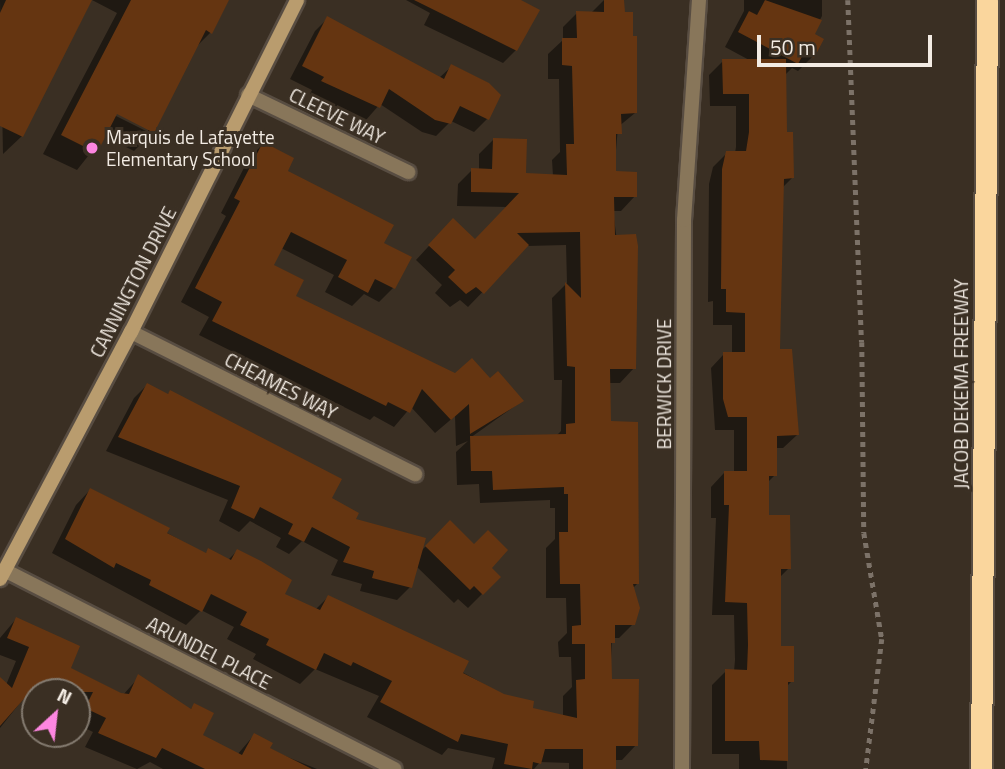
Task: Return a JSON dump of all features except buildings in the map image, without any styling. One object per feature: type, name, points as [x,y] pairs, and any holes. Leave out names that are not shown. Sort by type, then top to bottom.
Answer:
[{"type":"highway","name":"JACOB DEKEMA FREEWAY","points":[[981,769],[987,0]]},
{"type":"highway","points":[[973,769],[982,709]]},
{"type":"street","name":"CANNINGTON DRIVE","points":[[3,575],[131,332],[297,0]]},
{"type":"street","name":"BERWICK DRIVE","points":[[682,769],[684,220],[699,0]]},
{"type":"street","name":"CLEEVE WAY","points":[[248,95],[408,172]]},
{"type":"street","name":"CHEAMES WAY","points":[[131,332],[415,474]]},
{"type":"street","name":"ARUNDEL PLACE","points":[[3,575],[395,769]]},
{"type":"path","points":[[848,0],[862,342],[864,533],[883,639],[866,769]]},
{"type":"place","name":"Marquis de Lafayette Elementary School","points":[[92,148]]}]
